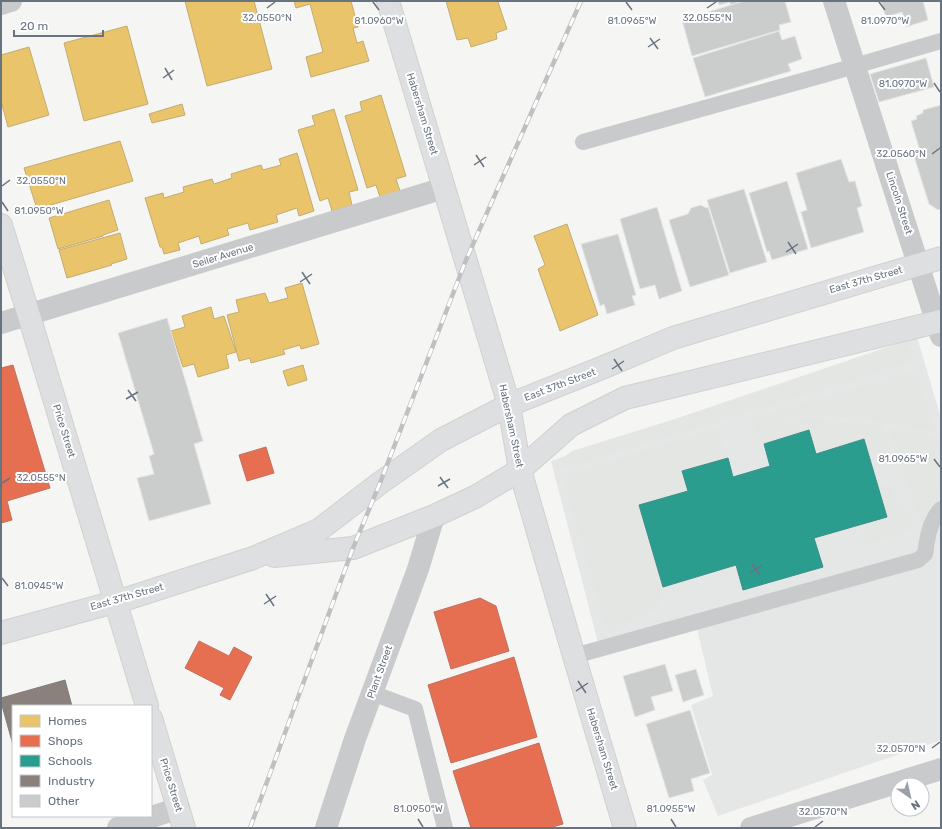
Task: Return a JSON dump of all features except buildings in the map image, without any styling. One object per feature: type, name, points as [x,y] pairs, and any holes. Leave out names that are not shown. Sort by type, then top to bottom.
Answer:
[{"type":"main road","name":"Habersham Street","points":[[388,1],[509,405],[520,470],[625,828]]},
{"type":"main road","name":"Price Street","points":[[1,225],[147,705]]},
{"type":"main road","name":"East 37th Street","points":[[1,633],[115,602],[253,558],[319,530],[380,483],[440,440],[509,405],[673,338],[941,258]]},
{"type":"main road","name":"East 37th Street","points":[[253,558],[353,548],[434,516],[475,497],[520,470],[571,425],[625,398],[940,327]]},
{"type":"main road","name":"Price Street","points":[[152,721],[182,818]]},
{"type":"street","points":[[1,4],[11,1]]},
{"type":"street","name":"Lincoln Street","points":[[834,1],[940,327]]},
{"type":"street","name":"Seiler Avenue","points":[[1,322],[29,315],[444,188]]},
{"type":"street","name":"Plant Street","points":[[326,828],[355,739],[418,569],[434,516]]},
{"type":"street","points":[[751,828],[941,769]]},
{"type":"street","points":[[118,828],[182,818]]},
{"type":"lane","points":[[583,142],[941,41]]},
{"type":"lane","points":[[574,656],[918,560],[925,554],[930,529],[941,509]]},
{"type":"lane","points":[[372,693],[415,709],[445,828]]},
{"type":"shaded area","points":[[917,337],[941,418],[941,740],[718,816],[703,780],[712,775],[691,705],[713,696],[697,629],[601,654],[551,461]]},
{"type":"shaded area","points":[[908,343],[913,361],[555,470],[560,460],[572,451],[743,398]]},
{"type":"shaded area","points":[[916,371],[934,431],[876,420],[808,414],[794,416],[757,434],[752,419]]},
{"type":"shaded area","points":[[805,419],[882,426],[890,449],[869,455],[864,439],[816,454],[809,430],[764,444],[762,441],[759,442],[758,437],[786,424]]},
{"type":"shaded area","points":[[889,428],[932,436],[937,439],[941,455],[941,490],[929,506],[922,526]]},
{"type":"shaded area","points":[[719,429],[728,458],[683,471],[688,491],[639,505],[663,587],[659,608],[615,626],[610,629],[608,633],[563,477]]},
{"type":"shaded area","points":[[890,483],[898,509],[908,506],[915,529],[866,544],[860,525],[886,517],[878,487]]},
{"type":"railway","points":[[250,828],[353,548],[380,483],[466,260],[581,1]]}]
